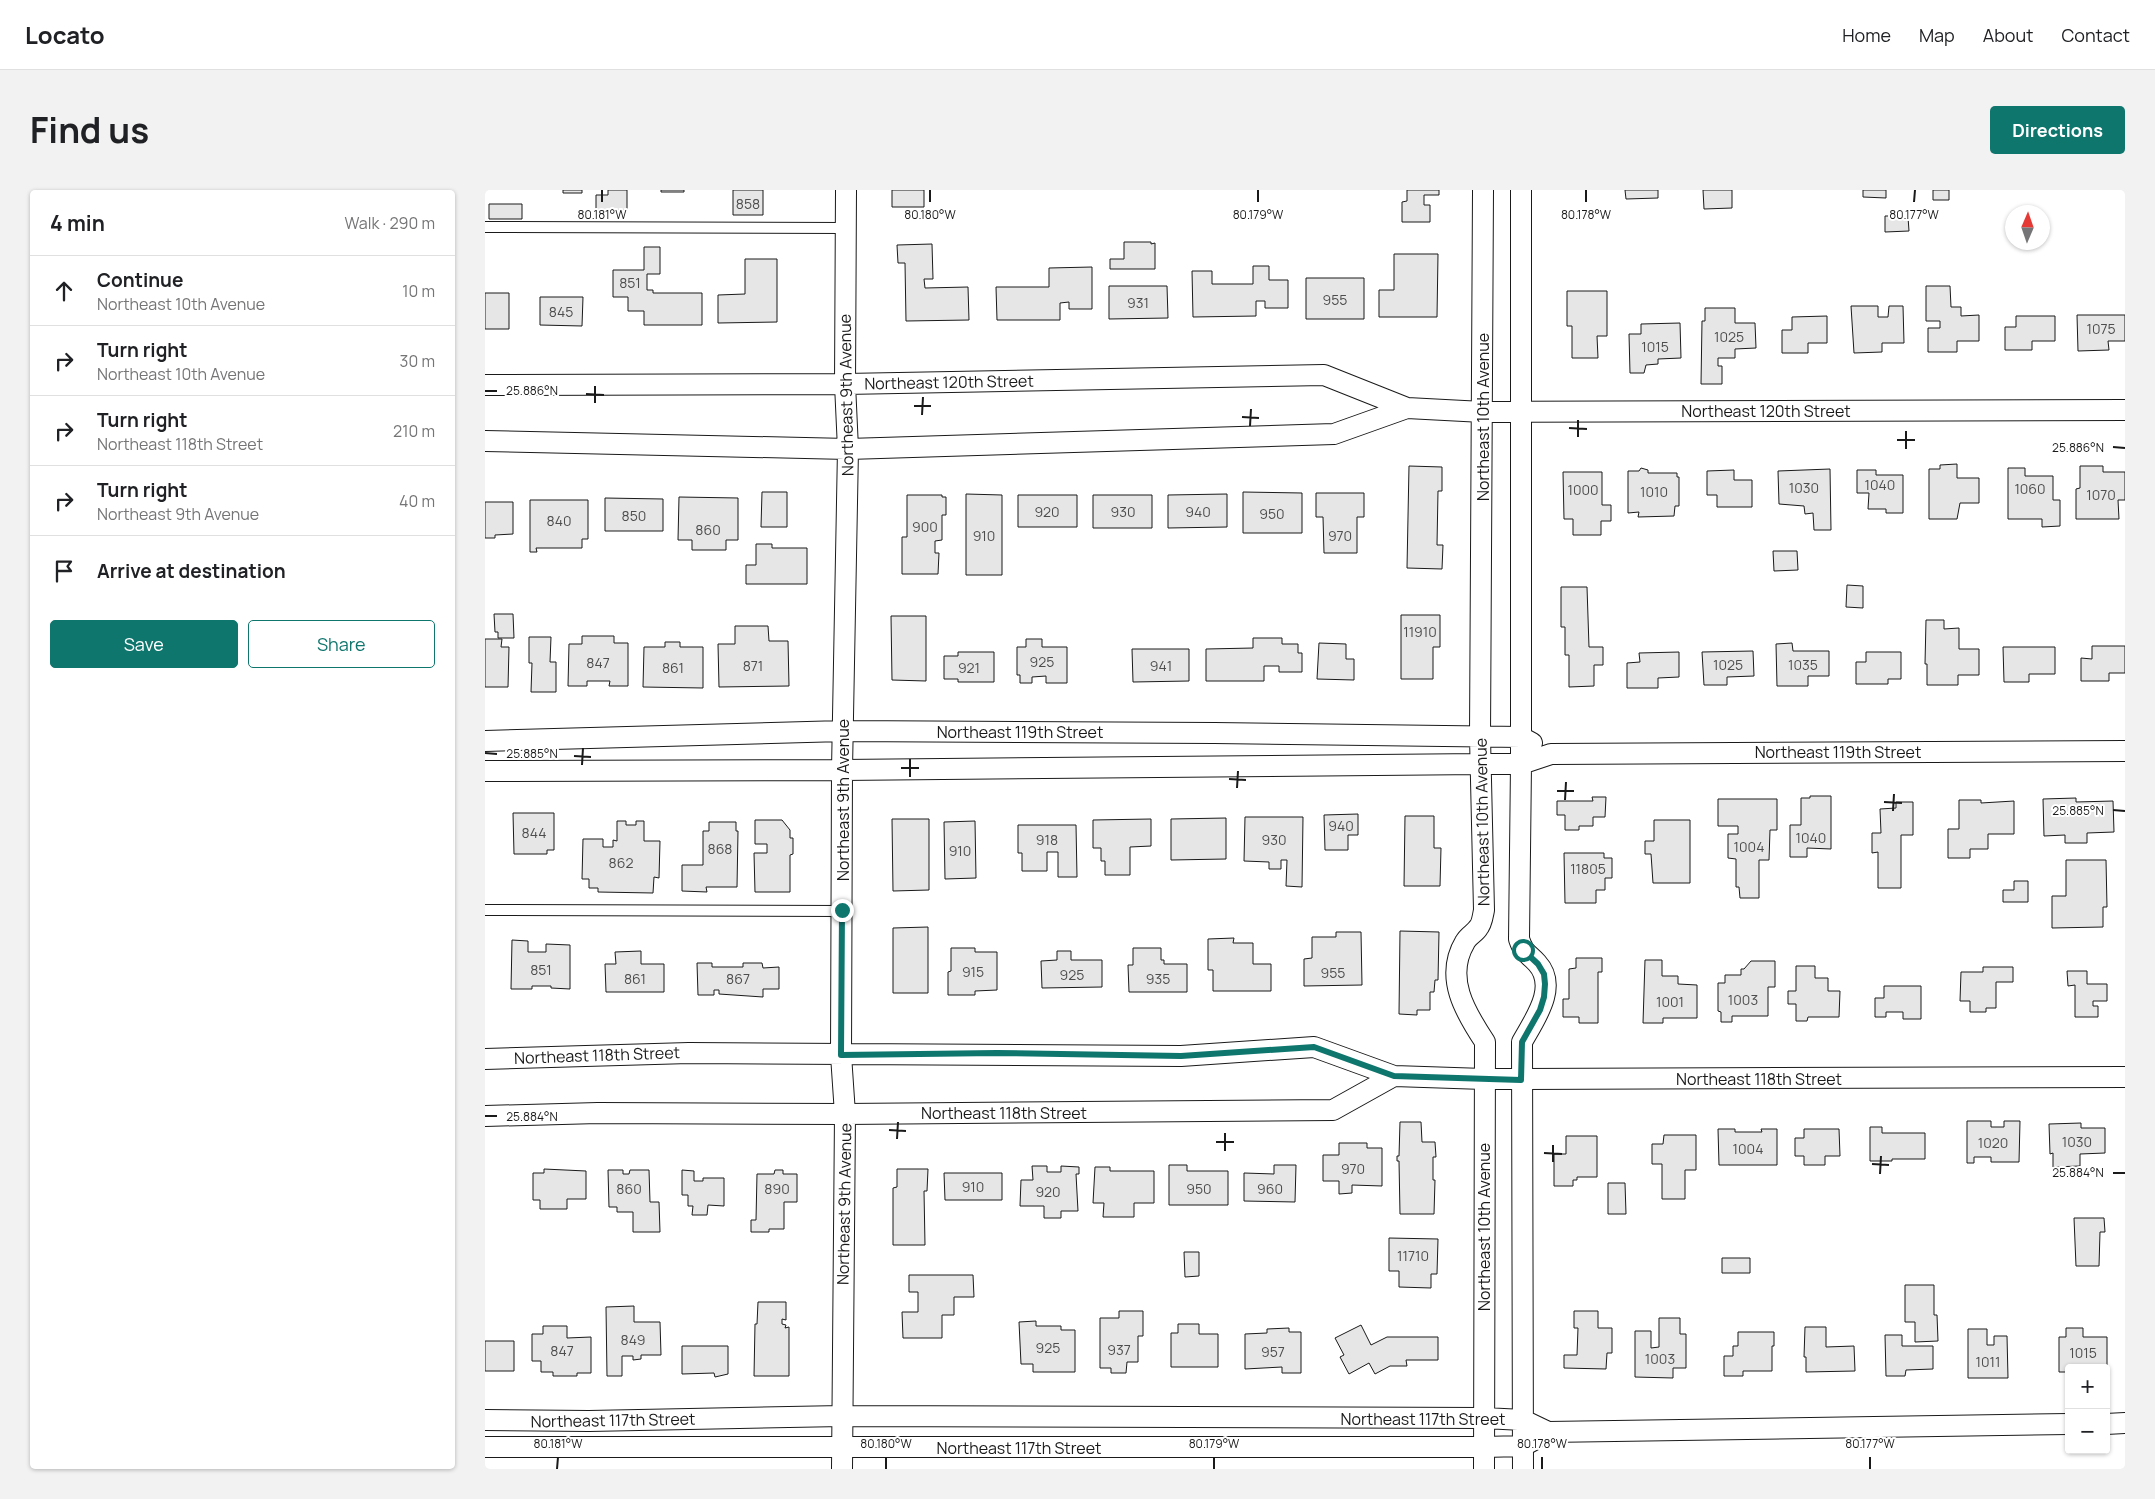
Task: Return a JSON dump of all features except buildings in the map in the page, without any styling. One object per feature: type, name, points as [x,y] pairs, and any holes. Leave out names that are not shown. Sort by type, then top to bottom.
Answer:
[{"type":"street","name":"Northeast 9th Avenue","points":[[842,1469],[845,1114],[841,1055],[842,770],[848,449],[845,384],[846,190]]},
{"type":"street","name":"Northeast 10th Avenue","points":[[1483,190],[1480,736],[1484,910],[1480,927],[1466,940],[1455,968],[1456,982],[1466,1013],[1485,1042],[1484,1469]]},
{"type":"street","points":[[1521,190],[1522,412],[1519,939],[1523,950],[1538,964],[1544,974],[1545,984],[1540,1010],[1522,1042],[1523,1469]]},
{"type":"street","name":"Northeast 120th Street","points":[[485,385],[845,384],[1324,375],[1407,408],[1483,412],[2125,410]]},
{"type":"street","name":"Northeast 120th Street","points":[[485,441],[848,449],[1334,434],[1407,408]]},
{"type":"street","name":"Northeast 119th Street","points":[[485,741],[843,731],[1480,736],[1521,737],[1551,754]]},
{"type":"street","name":"Northeast 119th Street","points":[[485,771],[1521,764],[1551,754],[2125,751]]},
{"type":"street","name":"Northeast 118th Street","points":[[485,1060],[689,1053],[841,1055],[997,1053],[1181,1056],[1314,1047],[1394,1076],[1484,1080],[2125,1077]]},
{"type":"street","name":"Northeast 118th Street","points":[[485,1116],[598,1113],[845,1114],[1333,1110],[1394,1076]]},
{"type":"street","name":"Northeast 117th Street","points":[[485,1420],[589,1421],[842,1416],[1484,1418],[1523,1420],[1548,1432],[2065,1424]]},
{"type":"street","points":[[2110,1424],[2125,1423]]},
{"type":"street","name":"Northeast 117th Street","points":[[485,1447],[1484,1447],[1523,1446],[1548,1432]]},
{"type":"lane","points":[[485,227],[845,228]]},
{"type":"lane","points":[[485,910],[842,910]]},
{"type":"route","points":[[842,910],[841,1055],[997,1053],[1181,1056],[1314,1047],[1394,1076],[1521,1080],[1522,1042],[1540,1010],[1545,984],[1544,974],[1538,964],[1523,950]]}]
